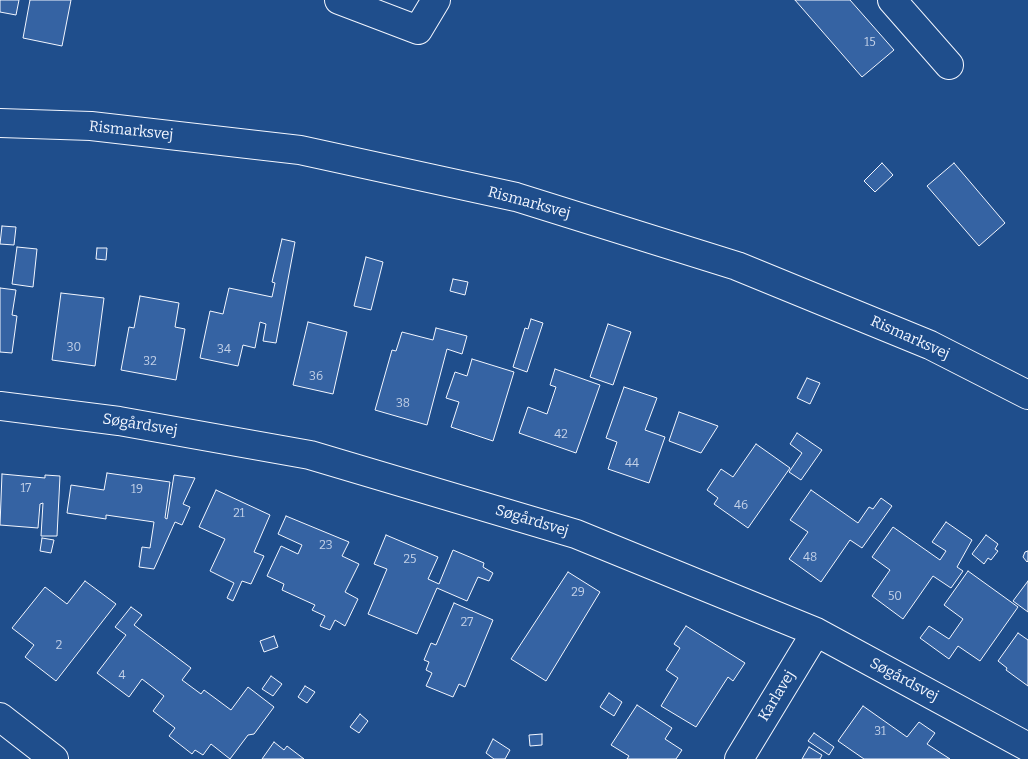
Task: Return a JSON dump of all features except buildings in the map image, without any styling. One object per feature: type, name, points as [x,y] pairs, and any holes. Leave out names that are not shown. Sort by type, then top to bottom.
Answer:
[{"type":"street","points":[[338,0],[418,30],[436,0]]},
{"type":"street","points":[[892,0],[949,65]]},
{"type":"street","name":"Rismarksvej","points":[[0,123],[91,126],[300,150],[516,197],[738,266],[930,345],[1028,394]]},
{"type":"street","name":"Søgårdsvej","points":[[0,406],[119,420],[310,455],[576,534],[816,632],[1028,747]]},
{"type":"street","name":"Karlavej","points":[[739,759],[816,632]]},
{"type":"street","points":[[0,717],[54,759]]}]
